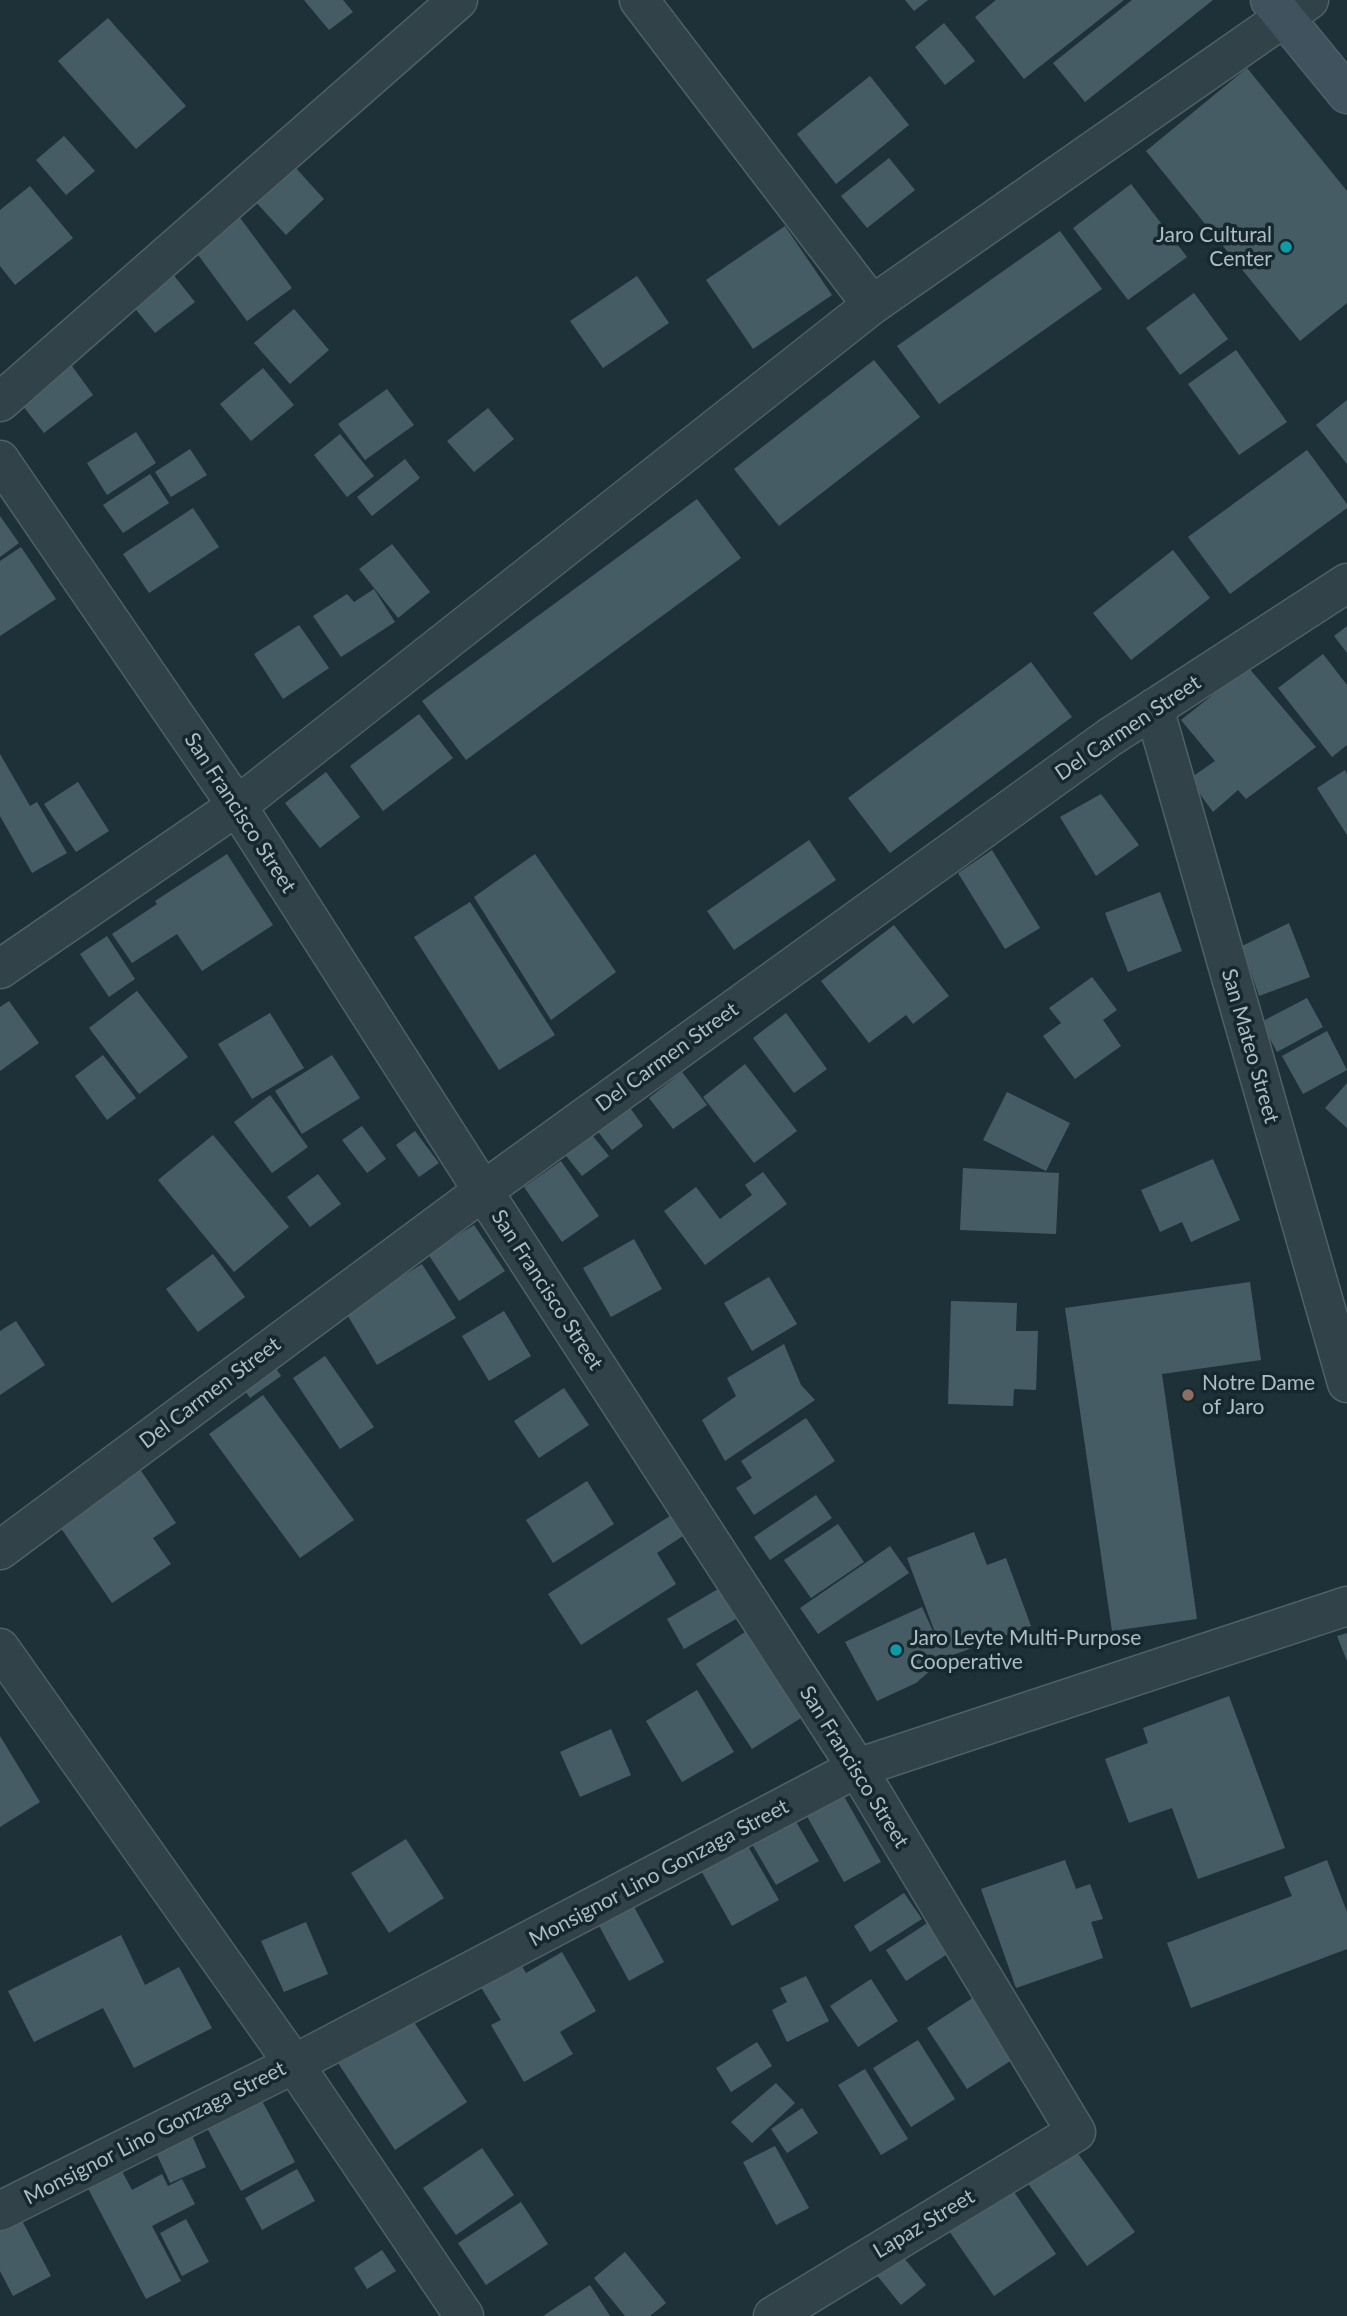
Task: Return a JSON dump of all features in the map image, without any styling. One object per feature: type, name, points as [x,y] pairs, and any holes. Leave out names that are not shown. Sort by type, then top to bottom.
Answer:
[{"type":"main road","points":[[1288,6],[1347,94]]},
{"type":"street","points":[[0,402],[458,0]]},
{"type":"street","points":[[639,0],[872,305]]},
{"type":"street","points":[[0,969],[237,806],[872,305],[1288,6]]},
{"type":"street","name":"San Francisco Street","points":[[0,460],[237,806],[857,1768],[1076,2132]]},
{"type":"street","name":"Del Carmen Street","points":[[0,1550],[483,1191],[1110,737],[1347,583]]},
{"type":"street","name":"San Mateo Street","points":[[1154,708],[1347,1383]]},
{"type":"street","name":"Monsignor Lino Gonzaga Street","points":[[0,2211],[294,2064],[857,1768],[1347,1606]]},
{"type":"street","points":[[0,1648],[294,2064],[464,2316]]},
{"type":"street","name":"Lapaz Street","points":[[773,2316],[1076,2132]]},
{"type":"building","points":[[304,0],[343,0],[353,12],[329,30]]},
{"type":"building","points":[[905,0],[928,0],[914,11]]},
{"type":"building","points":[[996,0],[1124,0],[1024,79],[975,17]]},
{"type":"building","points":[[1132,0],[1213,0],[1085,102],[1053,63]]},
{"type":"building","points":[[108,18],[186,106],[136,149],[58,61]]},
{"type":"building","points":[[944,23],[975,61],[945,85],[915,47]]},
{"type":"building","name":"Jaro Cultural Center","points":[[1247,68],[1347,191],[1347,303],[1300,341],[1146,151]]},
{"type":"building","points":[[870,76],[909,125],[836,184],[797,134]]},
{"type":"building","points":[[64,136],[95,171],[66,195],[36,160]]},
{"type":"building","points":[[889,158],[915,190],[867,228],[841,196]]},
{"type":"building","points":[[293,165],[324,199],[286,235],[254,200]]},
{"type":"building","points":[[1131,184],[1187,257],[1128,300],[1073,228]]},
{"type":"building","points":[[30,186],[73,238],[15,285],[0,266],[0,210]]},
{"type":"building","points":[[235,211],[292,288],[247,321],[190,244]]},
{"type":"building","points":[[785,226],[832,295],[753,349],[706,280]]},
{"type":"building","points":[[1060,231],[1102,289],[939,404],[897,346]]},
{"type":"building","points":[[164,263],[195,302],[155,333],[124,295]]},
{"type":"building","points":[[637,276],[669,323],[603,368],[570,321]]},
{"type":"building","points":[[1194,293],[1228,339],[1180,375],[1146,328]]},
{"type":"building","points":[[294,309],[329,350],[290,384],[254,343]]},
{"type":"building","points":[[1236,350],[1287,422],[1239,455],[1188,384]]},
{"type":"building","points":[[67,359],[93,395],[44,433],[16,397]]},
{"type":"building","points":[[874,360],[920,417],[779,526],[734,469]]},
{"type":"building","points":[[263,368],[294,405],[251,441],[220,404]]},
{"type":"building","points":[[387,389],[414,425],[365,460],[338,424]]},
{"type":"building","points":[[1347,400],[1347,464],[1316,425]]},
{"type":"building","points":[[488,408],[514,439],[474,472],[447,441]]},
{"type":"building","points":[[136,432],[156,463],[107,495],[87,463]]},
{"type":"building","points":[[340,434],[374,476],[347,497],[314,455]]},
{"type":"building","points":[[190,449],[207,475],[171,497],[155,472]]},
{"type":"building","points":[[1307,450],[1347,504],[1347,508],[1230,594],[1188,537]]},
{"type":"building","points":[[405,459],[420,478],[372,516],[357,497]]},
{"type":"building","points":[[150,474],[169,503],[123,533],[103,505]]},
{"type":"building","points":[[697,499],[741,558],[466,760],[422,701]]},
{"type":"building","points":[[193,508],[219,547],[149,593],[123,554]]},
{"type":"building","points":[[0,516],[19,543],[0,557]]},
{"type":"building","points":[[392,544],[430,592],[398,618],[359,569]]},
{"type":"building","points":[[21,547],[56,599],[0,636],[0,561]]},
{"type":"building","points":[[1173,550],[1210,598],[1131,660],[1093,613]]},
{"type":"building","points":[[374,589],[395,622],[341,657],[313,616],[347,594],[354,602]]},
{"type":"building","points":[[299,625],[329,668],[283,699],[254,654]]},
{"type":"building","points":[[1347,626],[1347,653],[1334,636]]},
{"type":"building","points":[[1323,654],[1347,685],[1347,745],[1332,757],[1278,688]]},
{"type":"building","points":[[1031,662],[1072,717],[890,853],[848,798]]},
{"type":"building","points":[[1248,667],[1316,747],[1246,799],[1238,790],[1213,812],[1189,779],[1215,761],[1181,720]]},
{"type":"building","points":[[419,714],[453,758],[383,811],[350,766]]},
{"type":"building","points":[[0,754],[30,806],[37,802],[67,853],[32,873],[0,816]]},
{"type":"building","points":[[1345,770],[1347,774],[1347,835],[1317,788]]},
{"type":"building","points":[[326,772],[360,817],[320,848],[285,803]]},
{"type":"building","points":[[78,782],[109,831],[76,852],[44,804]]},
{"type":"building","points":[[1101,794],[1139,845],[1096,876],[1060,817]]},
{"type":"building","points":[[809,840],[836,880],[734,950],[707,911]]},
{"type":"building","points":[[992,850],[1040,928],[1005,949],[958,873]]},
{"type":"building","points":[[227,854],[273,925],[202,971],[177,934],[132,963],[112,934],[157,904],[155,901]]},
{"type":"building","points":[[535,854],[616,972],[551,1020],[474,897]]},
{"type":"building","points":[[1160,892],[1182,951],[1128,972],[1105,913]]},
{"type":"building","points":[[470,902],[555,1035],[499,1070],[414,937]]},
{"type":"building","points":[[1289,923],[1310,977],[1259,996],[1242,946]]},
{"type":"building","points":[[894,925],[949,996],[913,1024],[906,1015],[869,1043],[821,981]]},
{"type":"building","points":[[107,936],[135,979],[109,997],[80,954]]},
{"type":"building","points":[[1092,977],[1117,1010],[1103,1020],[1121,1046],[1075,1079],[1043,1036],[1061,1023],[1049,1008]]},
{"type":"building","points":[[137,991],[188,1057],[139,1094],[89,1028]]},
{"type":"building","points":[[1307,998],[1323,1027],[1277,1052],[1261,1022]]},
{"type":"building","points":[[9,1001],[39,1043],[0,1071],[0,1007]]},
{"type":"building","points":[[270,1013],[304,1068],[252,1099],[218,1044]]},
{"type":"building","points":[[786,1013],[827,1069],[794,1093],[753,1038]]},
{"type":"building","points":[[1327,1031],[1347,1070],[1303,1094],[1282,1056]]},
{"type":"building","points":[[103,1055],[136,1098],[107,1120],[75,1076]]},
{"type":"building","points":[[332,1055],[360,1098],[302,1134],[275,1091]]},
{"type":"building","points":[[745,1064],[797,1131],[754,1163],[703,1097]]},
{"type":"building","points":[[682,1072],[707,1105],[673,1129],[649,1098]]},
{"type":"building","points":[[1347,1083],[1347,1128],[1325,1108]]},
{"type":"building","points":[[1007,1092],[1070,1123],[1046,1171],[983,1140]]},
{"type":"building","points":[[270,1095],[308,1147],[272,1173],[234,1122]]},
{"type":"building","points":[[628,1105],[643,1126],[612,1150],[596,1129]]},
{"type":"building","points":[[362,1126],[386,1159],[367,1173],[342,1140]]},
{"type":"building","points":[[415,1131],[439,1163],[419,1177],[396,1145]]},
{"type":"building","points":[[589,1131],[609,1156],[582,1176],[563,1152]]},
{"type":"building","points":[[213,1135],[289,1227],[234,1272],[158,1180]]},
{"type":"building","points":[[1213,1159],[1240,1220],[1191,1242],[1182,1222],[1160,1232],[1141,1190]]},
{"type":"building","points":[[561,1161],[599,1216],[562,1242],[524,1187]]},
{"type":"building","points":[[963,1168],[1059,1173],[1056,1234],[960,1230]]},
{"type":"building","points":[[763,1172],[787,1204],[705,1265],[664,1211],[696,1187],[720,1219],[752,1195],[745,1185]]},
{"type":"building","points":[[318,1174],[341,1204],[310,1227],[287,1197]]},
{"type":"building","points":[[474,1225],[505,1271],[459,1301],[428,1254]]},
{"type":"building","points":[[634,1239],[662,1289],[611,1317],[583,1268]]},
{"type":"building","points":[[213,1254],[245,1297],[198,1332],[166,1289]]},
{"type":"building","points":[[422,1264],[456,1318],[377,1365],[345,1311]]},
{"type":"building","points":[[769,1277],[797,1324],[752,1351],[724,1303]]},
{"type":"building","points":[[1250,1282],[1261,1360],[1162,1374],[1197,1619],[1112,1631],[1065,1308]]},
{"type":"building","points":[[951,1301],[1017,1303],[1016,1331],[1038,1331],[1036,1390],[1014,1389],[1013,1406],[948,1404]]},
{"type":"building","points":[[504,1311],[531,1356],[489,1381],[462,1336]]},
{"type":"building","points":[[16,1321],[45,1365],[0,1395],[0,1331]]},
{"type":"building","points":[[784,1344],[801,1385],[815,1400],[725,1461],[702,1420],[736,1396],[727,1378]]},
{"type":"building","points":[[325,1356],[374,1427],[340,1449],[293,1378]]},
{"type":"building","points":[[272,1362],[281,1376],[250,1398],[240,1383]]},
{"type":"building","points":[[564,1388],[589,1425],[539,1458],[514,1421]]},
{"type":"building","points":[[263,1395],[354,1520],[300,1558],[209,1434]]},
{"type":"building","points":[[806,1418],[835,1461],[754,1515],[736,1488],[752,1478],[741,1461]]},
{"type":"building","points":[[136,1463],[176,1523],[153,1538],[171,1564],[112,1603],[54,1518]]},
{"type":"building","points":[[587,1481],[614,1524],[553,1563],[526,1520]]},
{"type":"building","points":[[816,1495],[832,1518],[770,1560],[754,1537]]},
{"type":"building","points":[[673,1514],[686,1534],[657,1553],[676,1584],[581,1645],[548,1594]]},
{"type":"building","points":[[838,1524],[864,1562],[811,1598],[784,1560]]},
{"type":"building","points":[[974,1532],[987,1565],[1006,1558],[1031,1626],[945,1658],[916,1683],[877,1701],[845,1642],[922,1607],[942,1651],[907,1558]]},
{"type":"building","points":[[890,1546],[909,1573],[818,1634],[800,1608]]},
{"type":"building","points":[[718,1589],[736,1619],[684,1649],[667,1619]]},
{"type":"building","points":[[745,1632],[801,1718],[752,1749],[696,1664]]},
{"type":"building","points":[[1347,1633],[1347,1661],[1337,1636]]},
{"type":"building","points":[[697,1690],[734,1752],[682,1782],[646,1721]]},
{"type":"building","points":[[1229,1696],[1285,1848],[1198,1879],[1172,1808],[1129,1823],[1105,1759],[1148,1743],[1143,1728]]},
{"type":"building","points":[[611,1729],[631,1775],[580,1797],[560,1752]]},
{"type":"building","points":[[0,1736],[40,1802],[0,1827]]},
{"type":"building","points":[[841,1791],[881,1862],[844,1882],[804,1811]]},
{"type":"building","points":[[788,1808],[819,1861],[776,1885],[745,1832]]},
{"type":"building","points":[[406,1839],[444,1898],[389,1933],[351,1873]]},
{"type":"building","points":[[745,1841],[779,1900],[732,1926],[699,1867]]},
{"type":"building","points":[[1065,1860],[1076,1889],[1090,1884],[1103,1919],[1091,1922],[1103,1958],[1016,1988],[981,1889]]},
{"type":"building","points":[[1327,1860],[1347,1912],[1347,1949],[1191,2008],[1167,1943],[1292,1896],[1284,1877]]},
{"type":"building","points":[[904,1893],[922,1919],[870,1952],[854,1926]]},
{"type":"building","points":[[633,1905],[664,1962],[629,1981],[598,1924]]},
{"type":"building","points":[[306,1922],[328,1974],[284,1992],[261,1941]]},
{"type":"building","points":[[929,1922],[949,1953],[906,1981],[886,1950]]},
{"type":"building","points":[[121,1935],[145,1985],[179,1967],[212,2028],[134,2068],[103,2008],[34,2042],[8,1991]]},
{"type":"building","points":[[562,1952],[596,2011],[560,2032],[573,2054],[524,2082],[491,2025],[501,2020],[479,1984],[519,1961],[526,1973]]},
{"type":"building","points":[[806,1976],[829,2021],[787,2042],[772,2010],[787,2002],[780,1988]]},
{"type":"building","points":[[871,1979],[898,2021],[858,2047],[830,2006]]},
{"type":"building","points":[[974,1997],[1015,2058],[967,2089],[927,2028]]},
{"type":"building","points":[[410,2016],[467,2102],[395,2150],[338,2063]]},
{"type":"building","points":[[918,2040],[955,2099],[911,2127],[873,2068]]},
{"type":"building","points":[[757,2042],[772,2066],[731,2092],[716,2068]]},
{"type":"building","points":[[865,2069],[908,2139],[881,2155],[838,2085]]},
{"type":"building","points":[[776,2083],[795,2103],[752,2143],[731,2122]]},
{"type":"building","points":[[254,2086],[295,2162],[241,2191],[200,2115]]},
{"type":"building","points":[[802,2108],[818,2133],[787,2153],[771,2129]]},
{"type":"building","points":[[186,2122],[206,2167],[170,2183],[150,2139]]},
{"type":"building","points":[[1071,2144],[1135,2232],[1087,2266],[1024,2178]]},
{"type":"building","points":[[775,2146],[809,2208],[776,2225],[743,2162]]},
{"type":"building","points":[[482,2148],[514,2195],[456,2235],[423,2188]]},
{"type":"building","points":[[115,2158],[132,2190],[162,2174],[168,2186],[182,2179],[195,2204],[152,2226],[181,2281],[146,2299],[81,2175]]},
{"type":"building","points":[[297,2169],[315,2201],[262,2230],[245,2198]]},
{"type":"building","points":[[1010,2186],[1056,2254],[994,2296],[947,2228]]},
{"type":"building","points":[[521,2202],[548,2244],[486,2285],[458,2243]]},
{"type":"building","points":[[17,2211],[51,2276],[13,2296],[0,2271],[0,2220]]},
{"type":"building","points":[[186,2219],[209,2262],[182,2276],[160,2233]]},
{"type":"building","points":[[382,2250],[396,2271],[367,2289],[354,2268]]},
{"type":"building","points":[[625,2252],[666,2303],[650,2316],[625,2316],[594,2278]]},
{"type":"building","points":[[900,2253],[926,2285],[901,2305],[875,2273]]},
{"type":"building","points":[[590,2285],[610,2316],[543,2316]]},
{"type":"place","name":"Jaro Cultural Center","points":[[1286,247]]},
{"type":"place","name":"Notre Dame of Jaro","points":[[1188,1395]]},
{"type":"place","name":"Jaro Leyte Multi-Purpose Cooperative","points":[[896,1650]]}]
